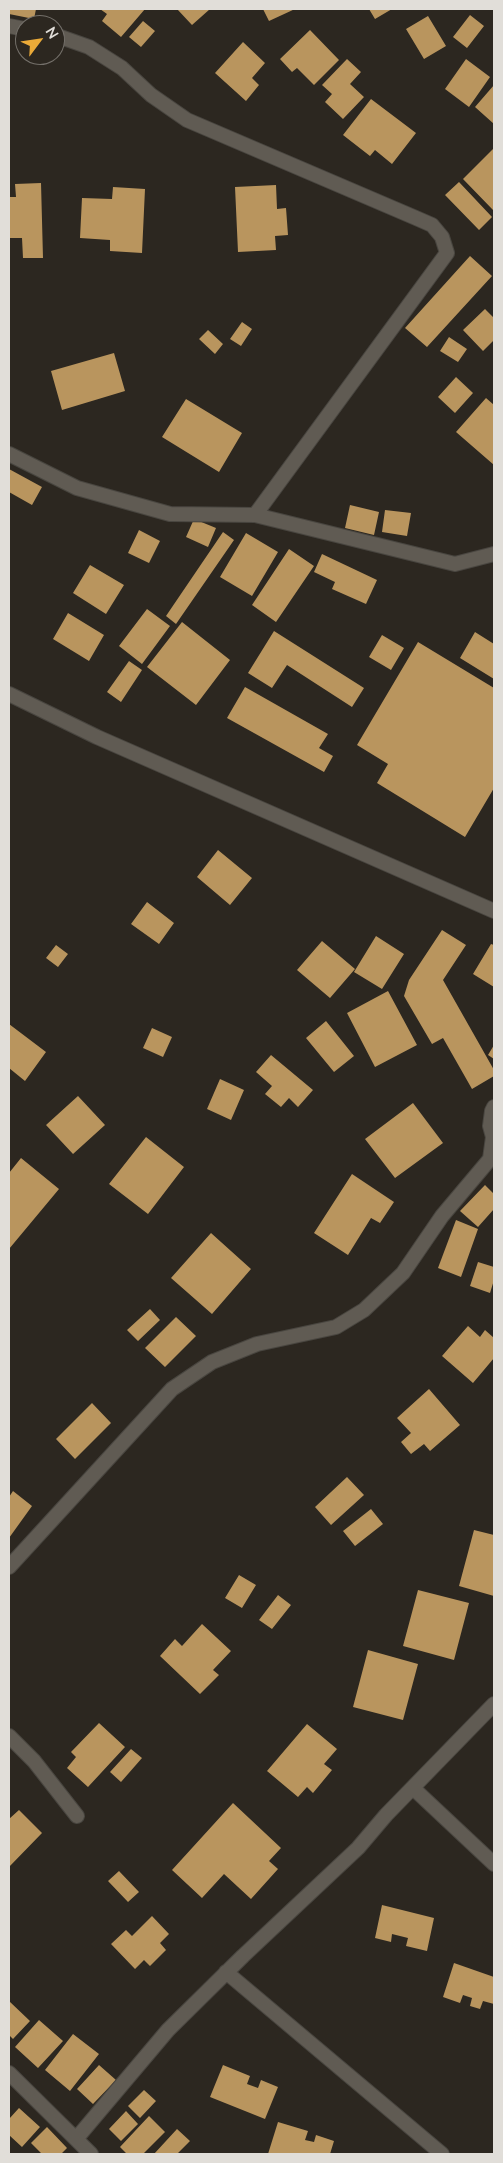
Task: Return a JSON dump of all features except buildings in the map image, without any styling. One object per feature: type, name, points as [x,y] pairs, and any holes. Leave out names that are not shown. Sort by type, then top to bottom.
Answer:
[{"type":"street","points":[[65,39],[89,47],[122,68],[151,95],[187,120],[432,225],[442,238],[447,253],[254,515]]},
{"type":"street","points":[[9,454],[77,488],[170,514],[254,515],[456,564],[494,554]]},
{"type":"street","points":[[9,694],[97,737],[494,911]]},
{"type":"street","points":[[9,1567],[172,1389],[212,1362],[257,1344],[336,1328],[364,1310],[403,1273],[442,1216],[490,1159],[492,1142],[490,1126],[494,1107]]},
{"type":"street","points":[[76,2139],[168,2030],[226,1972],[358,1848],[386,1815],[493,1707]]},
{"type":"street","points":[[9,1736],[34,1761],[77,1816]]},
{"type":"street","points":[[413,1788],[494,1864]]},
{"type":"street","points":[[226,1972],[442,2154]]},
{"type":"street","points":[[9,2073],[91,2154]]}]
